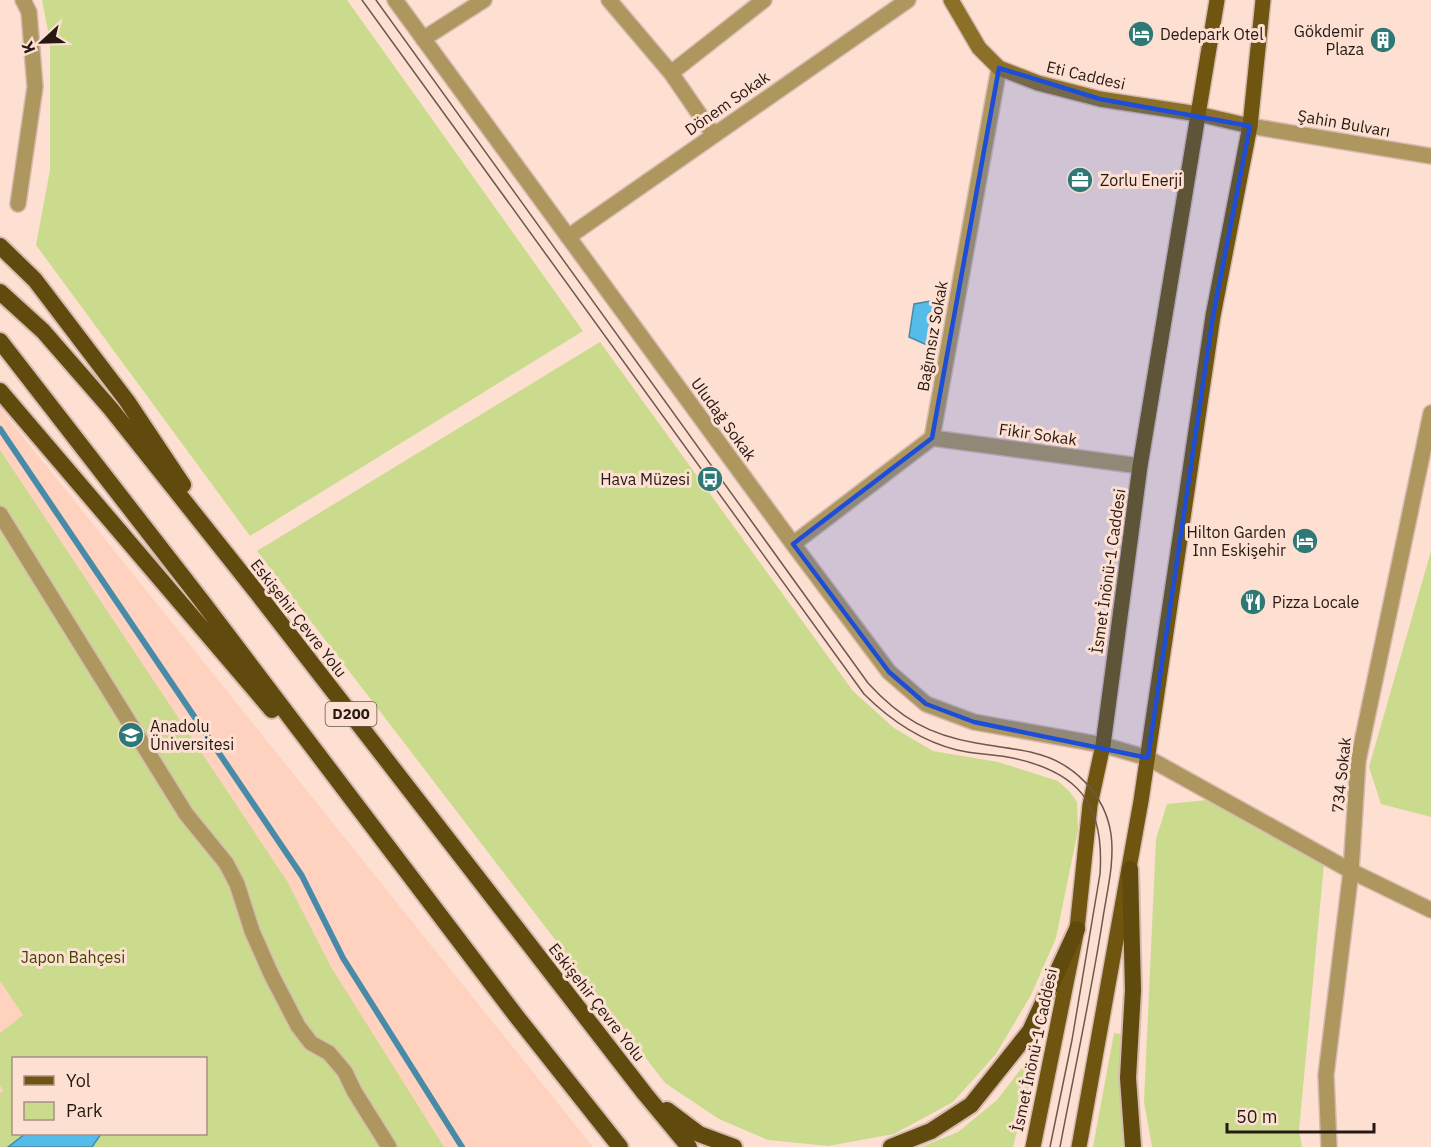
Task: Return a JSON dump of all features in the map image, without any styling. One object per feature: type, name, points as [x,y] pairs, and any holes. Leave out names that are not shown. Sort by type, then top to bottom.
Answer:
[{"type":"highway","points":[[0,246],[35,280],[127,401],[258,594]]},
{"type":"highway","name":"Eskişehir Çevre Yolu","points":[[0,292],[43,331],[111,409],[258,594],[645,1094],[689,1147]]},
{"type":"highway","name":"D200","points":[[0,341],[620,1147]]},
{"type":"highway","points":[[0,391],[393,852]]},
{"type":"highway","points":[[1130,869],[1133,990],[1128,1078],[1133,1147]]},
{"type":"highway","points":[[891,1147],[931,1131],[971,1105],[987,1087],[1030,1031],[1077,929]]},
{"type":"highway","points":[[645,1094],[699,1134],[734,1147]]},
{"type":"highway","points":[[604,1128],[615,1147]]},
{"type":"main road","name":"Eti Caddesi","points":[[951,0],[979,48],[999,68],[1038,83],[1100,99],[1198,114],[1250,126]]},
{"type":"main road","name":"İsmet İnönü-1 Caddesi","points":[[1033,1147],[1077,929],[1090,805],[1103,745],[1140,466],[1217,0]]},
{"type":"main road","points":[[1079,1147],[1148,758],[1213,316],[1250,126],[1263,0]]},
{"type":"street","points":[[18,204],[35,87],[29,12],[23,0]]},
{"type":"street","name":"Uludağ Sokak","points":[[395,0],[889,672],[926,704],[974,722],[1103,745],[1148,758],[1351,871],[1431,910]]},
{"type":"street","points":[[423,39],[484,0]]},
{"type":"street","points":[[609,0],[671,73],[713,134]]},
{"type":"street","points":[[671,73],[764,0]]},
{"type":"street","name":"Dönem Sokak","points":[[568,237],[908,0]]},
{"type":"street","name":"Bağımsız Sokak","points":[[932,438],[999,68]]},
{"type":"street","name":"Şahin Bulvarı","points":[[1250,126],[1431,156]]},
{"type":"street","name":"734 Sokak","points":[[1329,1147],[1326,1075],[1351,871],[1358,761],[1431,413]]},
{"type":"street","points":[[793,544],[932,438]]},
{"type":"street","name":"Fikir Sokak","points":[[932,438],[1140,466]]},
{"type":"street","points":[[0,514],[186,814],[226,862],[237,884],[252,931],[298,1026],[311,1043],[329,1053],[345,1072],[354,1091],[389,1147]]},
{"type":"highlighted area","points":[[999,68],[1100,99],[1250,126],[1213,316],[1148,758],[974,722],[926,704],[889,672],[793,544],[932,438]]},
{"type":"shaded area","name":"Anadolu Üniversitesi","points":[[0,408],[593,1147],[0,1147]]},
{"type":"green space","points":[[42,0],[347,0],[583,331],[250,536],[36,245],[50,170],[50,41]]},
{"type":"green space","points":[[600,342],[853,691],[894,728],[933,751],[998,762],[1058,781],[1077,802],[1078,830],[1056,938],[1031,995],[996,1054],[953,1102],[894,1134],[828,1146],[768,1140],[719,1119],[665,1083],[257,551]]},
{"type":"green space","name":"Anadolu Üniversitesi","points":[[0,450],[287,881],[331,967],[444,1147],[0,1147],[0,1093],[3,1091],[0,1085],[0,1033],[23,1015],[0,981]]},
{"type":"green space","points":[[1431,551],[1431,817],[1381,804],[1369,767]]},
{"type":"green space","points":[[1207,800],[1324,864],[1299,1130],[1302,1147],[1152,1147],[1144,1102],[1156,839],[1167,804]]},
{"type":"green space","points":[[1114,1033],[1121,1034],[1123,1147],[1093,1147]]},
{"type":"green space","points":[[1040,1044],[1013,1147],[921,1147],[958,1132],[997,1100]]},
{"type":"water","points":[[937,300],[929,346],[909,337],[914,304]]},
{"type":"water","points":[[24,1135],[100,1135],[92,1147],[8,1147]]},
{"type":"waterway","points":[[0,429],[302,876],[343,958],[462,1147]]},
{"type":"tram line","points":[[362,0],[864,694],[895,721],[931,741],[963,751],[1031,763],[1052,771],[1069,781],[1082,793],[1097,827],[1100,874],[1072,1040],[1050,1147]]},
{"type":"tram line","points":[[376,0],[868,683],[892,706],[930,730],[959,740],[1034,753],[1062,764],[1085,782],[1102,806],[1111,834],[1111,868],[1060,1147]]},
{"type":"place","name":"Dedepark Otel","points":[[1141,34]]},
{"type":"place","name":"Gökdemir Plaza","points":[[1383,40]]},
{"type":"place","name":"Zorlu Enerji","points":[[1080,180]]},
{"type":"place","name":"Hava Müzesi","points":[[710,479]]},
{"type":"place","name":"Hilton Garden Inn Eskişehir","points":[[1305,541]]},
{"type":"place","name":"Pizza Locale","points":[[1253,602]]},
{"type":"place","name":"Anadolu Üniversitesi","points":[[131,735]]},
{"type":"park label","name":"Japon Bahçesi","points":[[73,957]]}]
